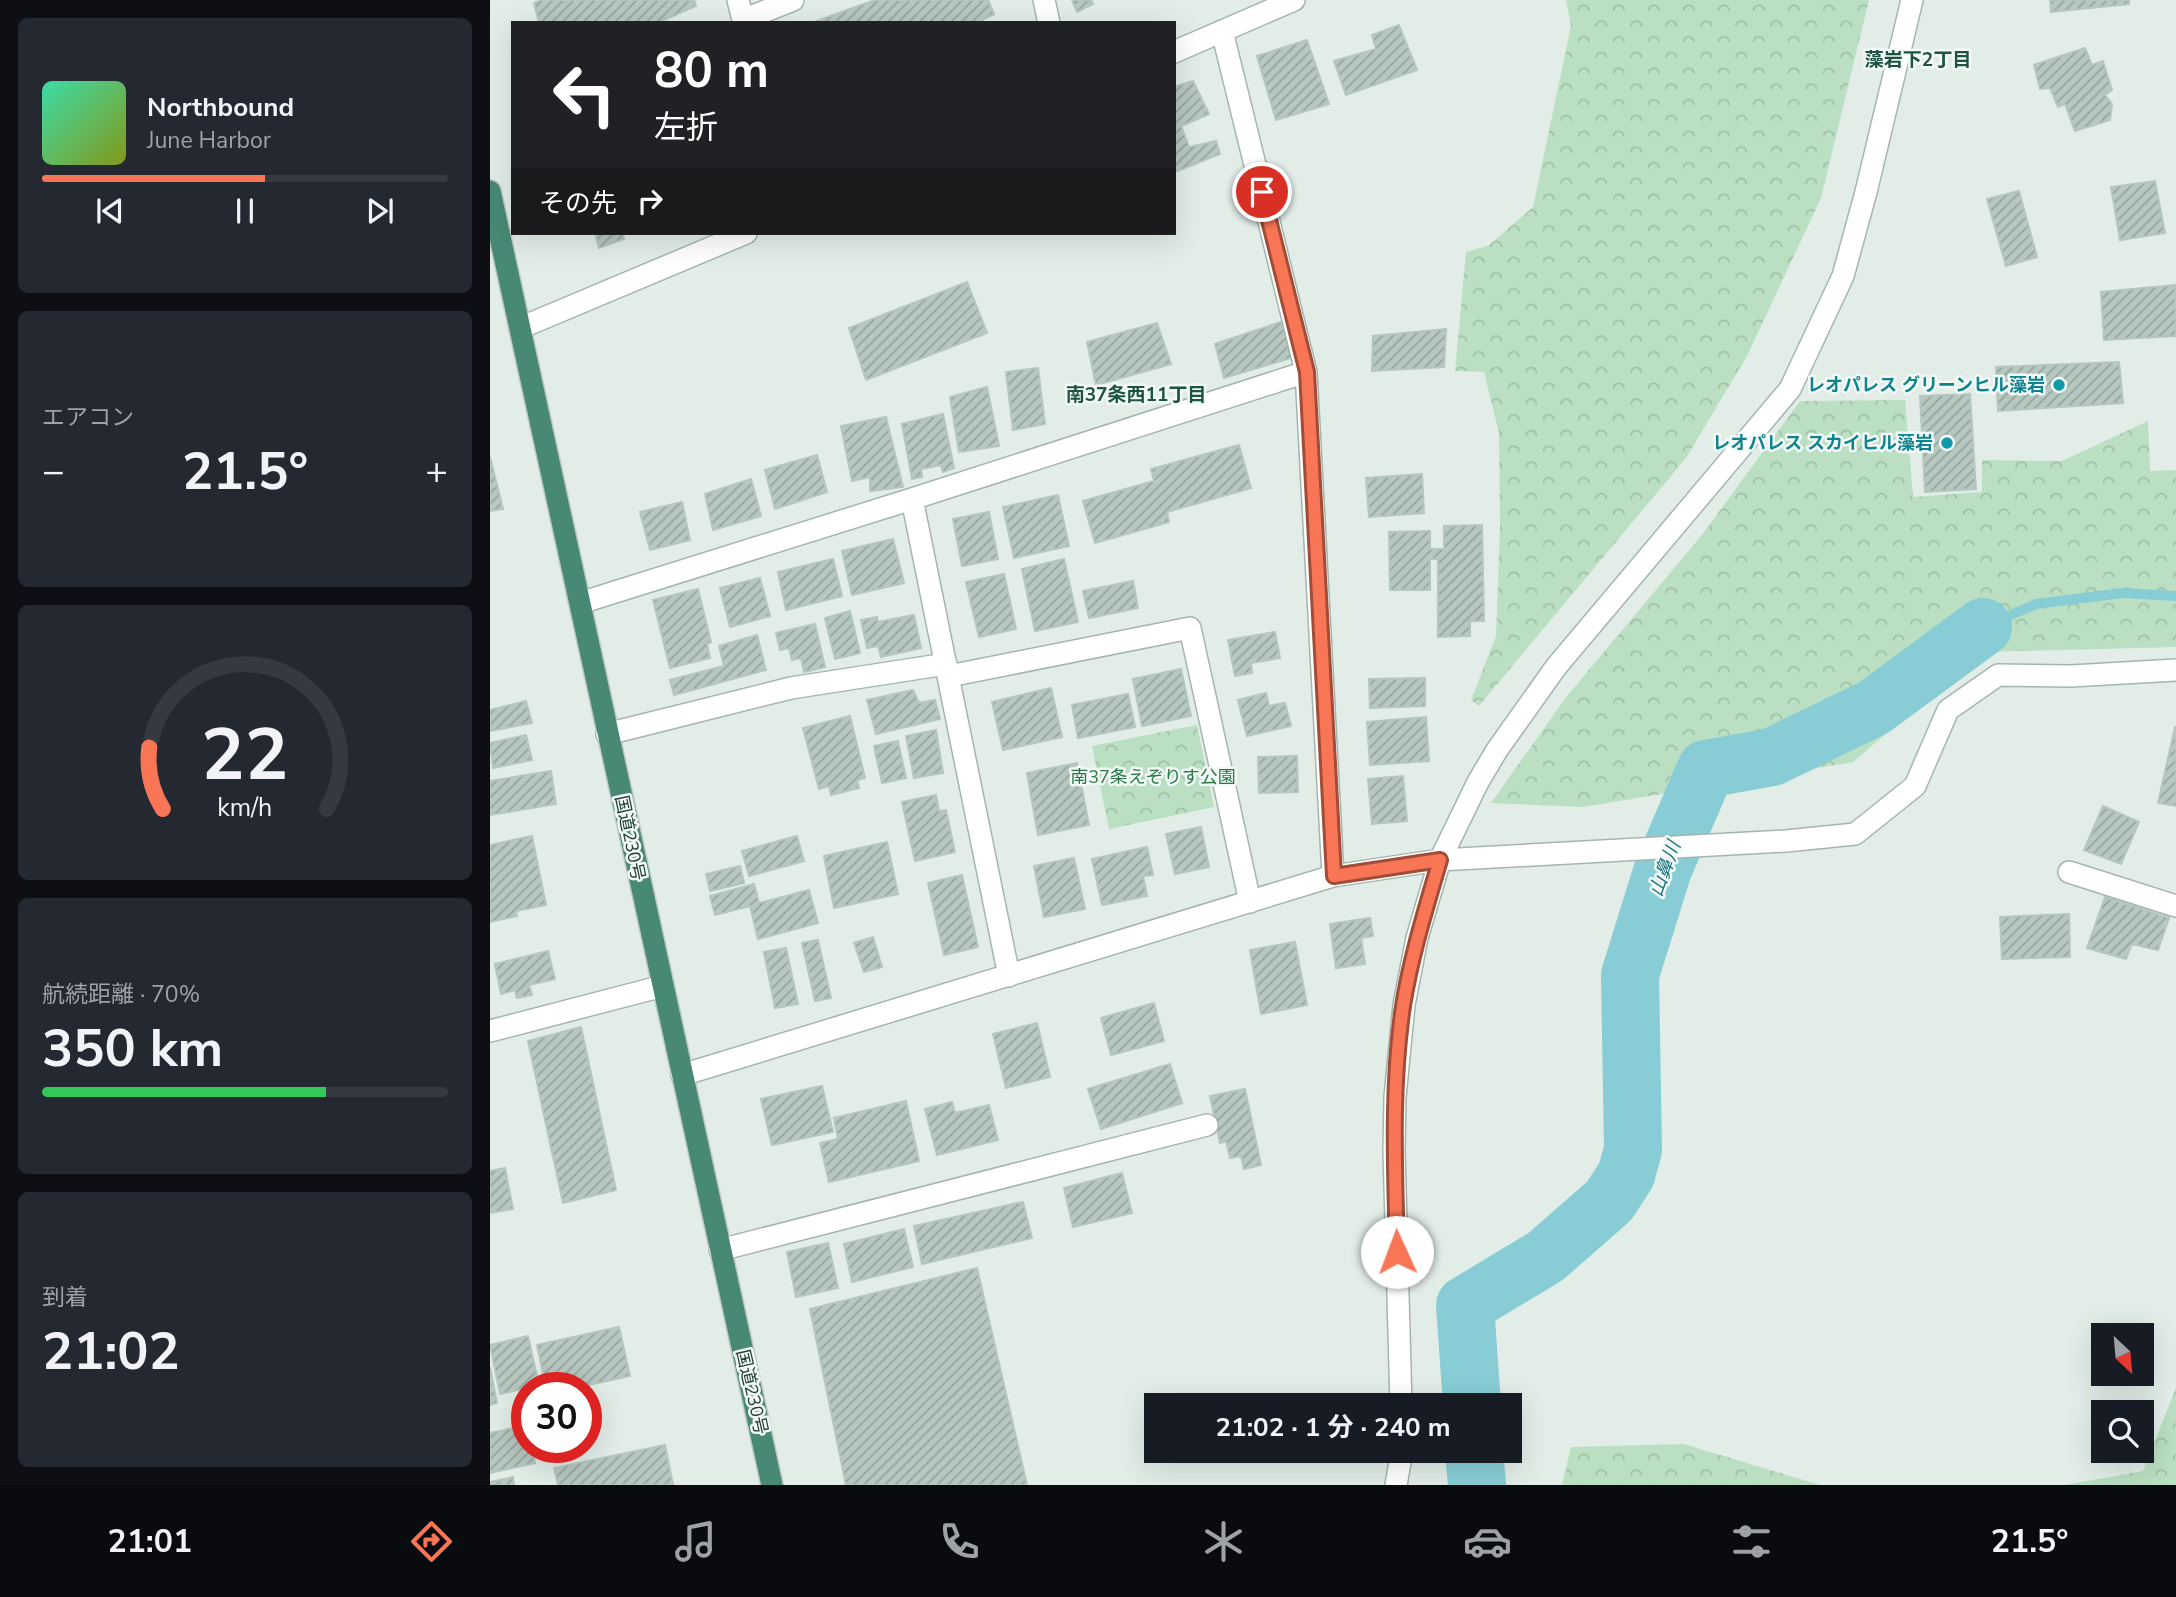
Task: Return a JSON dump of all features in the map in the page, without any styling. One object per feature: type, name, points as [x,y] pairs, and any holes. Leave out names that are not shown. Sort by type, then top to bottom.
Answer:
[{"type":"highway","name":"国道230号","points":[[490,191],[772,1485]]},
{"type":"street","points":[[738,0],[743,20],[793,0]]},
{"type":"street","points":[[1044,0],[1049,21]]},
{"type":"street","points":[[1176,51],[1294,0]]},
{"type":"street","points":[[1401,1393],[1395,1097],[1404,1005],[1417,938],[1440,860],[1478,782],[1497,750],[1556,667],[1790,389],[1843,276],[1912,0]]},
{"type":"street","points":[[1222,31],[1307,372],[1334,876]]},
{"type":"street","points":[[520,328],[741,235]]},
{"type":"street","points":[[580,603],[1307,372]]},
{"type":"street","points":[[912,499],[1009,976]]},
{"type":"street","points":[[607,734],[791,688],[948,670],[1190,628],[1250,902]]},
{"type":"street","points":[[682,1076],[1334,876],[1440,860],[1752,843],[1855,834],[1915,786],[1948,710],[1998,675],[2071,676],[2176,670]]},
{"type":"street","points":[[2069,872],[2176,906]]},
{"type":"street","points":[[490,1031],[663,986]]},
{"type":"street","points":[[720,1250],[1207,1125]]},
{"type":"street","points":[[1396,1485],[1400,1463]]},
{"type":"green space","points":[[1566,0],[1869,0],[1821,198],[1747,356],[1686,458],[1479,706],[1471,700],[1496,636],[1500,526],[1499,433],[1484,372],[1455,371],[1466,252],[1488,246],[1533,207],[1571,26]]},
{"type":"green space","points":[[1905,400],[1913,497],[1982,492],[1982,460],[2062,461],[2148,421],[2150,471],[2176,470],[2176,647],[1981,652],[1853,762],[1583,807],[1491,803],[1567,696],[1702,535],[1800,401]]},
{"type":"green space","name":"南37条えぞりす公園","points":[[1197,725],[1214,807],[1109,829],[1092,746]]},
{"type":"green space","points":[[2176,1388],[2176,1485],[2065,1485],[2143,1471],[2146,1463],[2154,1463],[2154,1443]]},
{"type":"green space","points":[[1684,1444],[1820,1485],[1562,1485],[1571,1447]]},
{"type":"building","points":[[541,0],[694,0],[696,6],[662,21],[538,21],[534,3]]},
{"type":"building","points":[[875,0],[988,0],[994,14],[980,21],[817,21]]},
{"type":"building","points":[[1072,0],[1091,0],[1093,4],[1077,12]]},
{"type":"building","points":[[2050,0],[2129,0],[2129,4],[2051,12]]},
{"type":"building","points":[[1399,25],[1417,70],[1346,95],[1334,61],[1376,49],[1372,35]]},
{"type":"building","points":[[1307,40],[1329,104],[1276,120],[1257,56]]},
{"type":"building","points":[[2085,48],[2092,65],[2103,61],[2112,90],[2105,95],[2112,104],[2110,120],[2075,131],[2065,104],[2058,107],[2050,88],[2040,89],[2034,65]]},
{"type":"building","points":[[1193,81],[1209,114],[1181,126],[1189,147],[1216,141],[1220,154],[1176,172],[1176,86]]},
{"type":"building","points":[[2155,181],[2165,233],[2120,240],[2111,187]]},
{"type":"building","points":[[2019,191],[2037,257],[2006,266],[1987,199]]},
{"type":"building","points":[[596,235],[623,235],[624,239],[599,248]]},
{"type":"building","points":[[967,282],[987,333],[866,380],[849,328]]},
{"type":"building","points":[[2175,285],[2176,336],[2104,340],[2101,292]]},
{"type":"building","points":[[1284,321],[1294,357],[1224,378],[1215,344]]},
{"type":"building","points":[[1157,323],[1171,364],[1096,385],[1087,342]]},
{"type":"building","points":[[1446,329],[1444,367],[1372,371],[1373,336]]},
{"type":"building","name":"レオパレス グリーンヒル藻岩","points":[[2119,362],[2123,403],[1998,411],[1996,367]]},
{"type":"building","points":[[1038,368],[1045,424],[1013,430],[1006,372]]},
{"type":"building","points":[[987,387],[999,446],[959,452],[950,397]]},
{"type":"building","name":"レオパレス スカイヒル藻岩","points":[[1970,394],[1976,489],[1925,492],[1920,396]]},
{"type":"building","points":[[943,414],[954,468],[943,472],[941,465],[921,469],[922,477],[912,479],[902,424]]},
{"type":"building","points":[[886,417],[903,487],[870,491],[870,477],[852,481],[841,426]]},
{"type":"building","points":[[1239,445],[1251,488],[1167,512],[1169,522],[1095,543],[1083,501],[1154,481],[1151,469]]},
{"type":"building","points":[[817,455],[827,492],[775,509],[765,470]]},
{"type":"building","points":[[490,457],[503,509],[490,511]]},
{"type":"building","points":[[1422,474],[1424,513],[1369,517],[1366,478]]},
{"type":"building","points":[[751,479],[761,516],[713,530],[705,494]]},
{"type":"building","points":[[1058,495],[1069,546],[1014,558],[1003,507]]},
{"type":"building","points":[[682,502],[690,540],[650,550],[640,512]]},
{"type":"building","points":[[989,512],[998,559],[962,566],[953,519]]},
{"type":"building","points":[[1482,525],[1484,621],[1470,621],[1470,636],[1438,637],[1438,559],[1430,559],[1430,590],[1390,590],[1389,532],[1430,531],[1430,549],[1444,549],[1444,526]]},
{"type":"building","points":[[893,539],[904,583],[852,595],[842,551]]},
{"type":"building","points":[[833,559],[842,596],[786,610],[778,572]]},
{"type":"building","points":[[1064,559],[1078,622],[1035,631],[1022,569]]},
{"type":"building","points":[[1004,574],[1016,629],[979,637],[966,582]]},
{"type":"building","points":[[760,578],[770,616],[730,627],[720,588]]},
{"type":"building","points":[[1133,581],[1138,608],[1089,618],[1083,591]]},
{"type":"building","points":[[698,589],[711,642],[707,644],[710,658],[670,668],[653,600]]},
{"type":"building","points":[[850,611],[860,653],[835,659],[825,618]]},
{"type":"building","points":[[914,615],[921,648],[881,657],[878,646],[867,648],[861,620],[877,617],[878,622]]},
{"type":"building","points":[[815,624],[825,667],[804,672],[801,658],[792,660],[789,648],[780,650],[776,633]]},
{"type":"building","points":[[1275,632],[1280,658],[1251,663],[1252,673],[1235,676],[1228,640]]},
{"type":"building","points":[[757,635],[766,670],[674,695],[670,680],[724,666],[719,646]]},
{"type":"building","points":[[1181,669],[1191,716],[1142,726],[1133,679]]},
{"type":"building","points":[[1425,678],[1425,706],[1370,708],[1369,679]]},
{"type":"building","points":[[1051,688],[1062,737],[1003,750],[992,702]]},
{"type":"building","points":[[913,690],[919,703],[935,700],[940,719],[876,734],[867,700]]},
{"type":"building","points":[[1266,693],[1269,706],[1285,703],[1291,726],[1247,736],[1238,700]]},
{"type":"building","points":[[1128,694],[1135,727],[1078,738],[1072,705]]},
{"type":"building","points":[[526,701],[532,723],[490,731],[490,710]]},
{"type":"building","points":[[850,716],[865,778],[857,780],[859,788],[831,795],[829,786],[819,789],[803,728]]},
{"type":"building","points":[[1426,717],[1429,761],[1370,765],[1367,722]]},
{"type":"building","points":[[2176,727],[2176,806],[2158,803]]},
{"type":"building","points":[[936,730],[943,773],[914,778],[906,736]]},
{"type":"building","points":[[526,735],[532,760],[493,768],[490,743]]},
{"type":"building","points":[[898,741],[906,778],[882,783],[874,746]]},
{"type":"building","points":[[1297,756],[1298,792],[1259,793],[1258,757]]},
{"type":"building","points":[[1077,763],[1089,825],[1038,835],[1027,773]]},
{"type":"building","points":[[551,771],[556,804],[490,815],[490,781]]},
{"type":"building","points":[[1403,776],[1407,821],[1372,824],[1368,779]]},
{"type":"building","points":[[936,795],[939,811],[946,810],[955,852],[915,861],[902,802]]},
{"type":"building","points":[[2103,806],[2139,822],[2121,864],[2084,850]]},
{"type":"building","points":[[1201,827],[1209,867],[1175,874],[1166,834]]},
{"type":"building","points":[[532,836],[546,905],[516,911],[517,916],[490,922],[490,845]]},
{"type":"building","points":[[797,836],[804,861],[749,876],[742,851]]},
{"type":"building","points":[[887,842],[898,894],[834,908],[824,856]]},
{"type":"building","points":[[1147,847],[1153,875],[1143,876],[1147,896],[1102,905],[1092,859]]},
{"type":"building","points":[[1074,858],[1085,909],[1044,917],[1034,866]]},
{"type":"building","points":[[740,866],[744,883],[710,891],[706,874]]},
{"type":"building","points":[[962,875],[978,947],[944,955],[928,883]]},
{"type":"building","points":[[754,884],[759,903],[809,890],[818,923],[758,939],[750,906],[715,915],[710,896]]},
{"type":"building","points":[[2105,897],[2169,918],[2158,950],[2132,944],[2126,959],[2087,948]]},
{"type":"building","points":[[2069,914],[2070,957],[2002,959],[2000,917]]},
{"type":"building","points":[[1370,918],[1373,936],[1361,938],[1365,964],[1336,968],[1330,924]]},
{"type":"building","points":[[873,937],[882,967],[864,972],[854,943]]},
{"type":"building","points":[[818,940],[831,998],[815,1001],[802,943]]},
{"type":"building","points":[[1295,942],[1307,1005],[1261,1014],[1250,950]]},
{"type":"building","points":[[786,948],[798,1004],[775,1008],[764,952]]},
{"type":"building","points":[[548,951],[555,979],[529,985],[532,995],[517,998],[515,990],[501,994],[495,964]]},
{"type":"building","points":[[1154,1003],[1164,1041],[1111,1055],[1101,1018]]},
{"type":"building","points":[[1037,1023],[1050,1077],[1006,1088],[993,1034]]},
{"type":"building","points":[[581,1027],[616,1190],[563,1203],[528,1041]]},
{"type":"building","points":[[1170,1064],[1182,1103],[1101,1129],[1088,1089]]},
{"type":"building","points":[[822,1086],[833,1132],[772,1145],[761,1099]]},
{"type":"building","points":[[1245,1089],[1261,1165],[1244,1169],[1241,1156],[1230,1158],[1226,1141],[1220,1143],[1210,1096]]},
{"type":"building","points":[[906,1101],[919,1161],[829,1182],[820,1143],[838,1139],[834,1118]]},
{"type":"building","points":[[952,1102],[955,1113],[989,1105],[998,1140],[937,1155],[925,1109]]},
{"type":"building","points":[[505,1168],[513,1209],[490,1213],[490,1171]]},
{"type":"building","points":[[1122,1173],[1132,1213],[1073,1227],[1064,1188]]},
{"type":"building","points":[[1023,1202],[1032,1238],[922,1264],[914,1226]]},
{"type":"building","points":[[904,1229],[913,1267],[852,1282],[844,1244]]},
{"type":"building","points":[[828,1243],[838,1288],[796,1297],[787,1252]]},
{"type":"building","points":[[977,1268],[1027,1485],[846,1485],[810,1309]]},
{"type":"building","points":[[619,1327],[630,1376],[602,1382],[602,1372],[543,1372],[537,1345]]},
{"type":"building","points":[[528,1336],[536,1372],[511,1372],[511,1391],[500,1394],[490,1345]]},
{"type":"building","points":[[490,1367],[497,1403],[490,1405]]},
{"type":"building","points":[[511,1428],[511,1463],[535,1463],[490,1473],[490,1433]]},
{"type":"building","points":[[665,1445],[673,1485],[558,1485],[554,1468],[578,1463],[602,1463],[602,1458]]},
{"type":"building","points":[[513,1477],[514,1485],[490,1485],[490,1482]]},
{"type":"waterway","name":"山鼻川","points":[[1983,627],[2036,604],[2122,593],[2176,596]]},
{"type":"waterway","name":"山鼻川","points":[[1471,1393],[1465,1305],[1545,1257],[1609,1201],[1626,1175],[1633,1150],[1630,975],[1663,869],[1706,769],[1772,757],[1873,708],[1983,627]]},
{"type":"waterway","name":"山鼻川","points":[[1475,1463],[1477,1485]]},
{"type":"place","name":"レオパレス グリーンヒル藻岩","points":[[2059,385]]},
{"type":"place","name":"レオパレス スカイヒル藻岩","points":[[1947,443]]},
{"type":"district","name":"藻岩下2丁目","points":[[1918,60]]},
{"type":"district","name":"南37条西11丁目","points":[[1136,395]]},
{"type":"route","points":[[1262,192],[1307,372],[1334,876],[1440,860],[1417,938],[1398,1049],[1394,1150],[1397,1252]]}]
